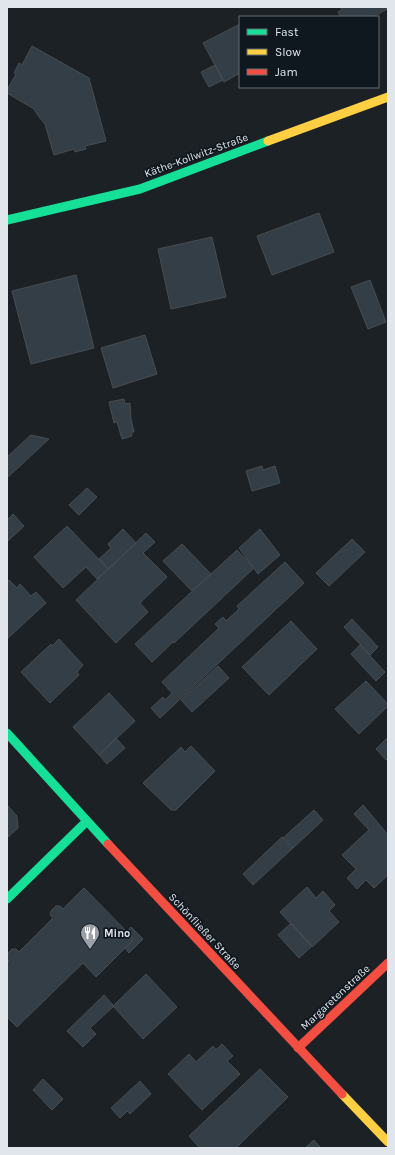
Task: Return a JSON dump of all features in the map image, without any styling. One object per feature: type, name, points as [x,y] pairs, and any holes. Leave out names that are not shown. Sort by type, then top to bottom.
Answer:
[{"type":"street","name":"Käthe-Kollwitz-Straße","points":[[7,220],[140,189],[388,97]]},
{"type":"street","name":"Schönfließer Straße","points":[[7,733],[86,821],[388,1142]]},
{"type":"street","points":[[7,899],[86,821]]},
{"type":"street","name":"Margaretenstraße","points":[[298,1048],[388,962]]},
{"type":"building","points":[[340,7],[386,7],[387,9],[375,16],[340,16],[338,12],[342,10]]},
{"type":"building","points":[[239,25],[239,74],[224,82],[203,43]]},
{"type":"building","points":[[32,46],[89,78],[106,141],[85,146],[86,149],[75,152],[74,149],[54,155],[45,124],[34,109],[7,93],[7,90],[16,74],[14,73],[19,63],[22,65]]},
{"type":"building","points":[[215,65],[223,80],[209,87],[201,72]]},
{"type":"building","points":[[319,213],[334,252],[272,275],[257,236]]},
{"type":"building","points":[[212,237],[226,297],[171,309],[158,249]]},
{"type":"building","points":[[76,275],[94,348],[31,364],[12,291]]},
{"type":"building","points":[[370,280],[386,322],[368,329],[351,287]]},
{"type":"building","points":[[145,335],[157,374],[113,388],[101,348]]},
{"type":"building","points":[[124,399],[125,404],[130,403],[134,432],[131,432],[132,436],[122,439],[117,422],[114,423],[109,402]]},
{"type":"building","points":[[31,435],[49,439],[7,478],[7,457]]},
{"type":"building","points":[[262,466],[263,470],[275,466],[280,483],[252,491],[246,471]]},
{"type":"building","points":[[87,488],[97,497],[79,515],[69,505]]},
{"type":"building","points":[[13,514],[24,526],[7,542],[7,520]]},
{"type":"building","points":[[67,526],[108,569],[97,579],[86,567],[63,588],[34,557]]},
{"type":"building","points":[[123,529],[136,543],[108,569],[99,559],[111,548],[108,544]]},
{"type":"building","points":[[260,529],[280,555],[258,574],[239,548]]},
{"type":"building","points":[[146,533],[155,542],[143,553],[167,577],[140,603],[148,612],[116,643],[76,600]]},
{"type":"building","points":[[352,539],[365,552],[329,586],[316,573]]},
{"type":"building","points":[[182,544],[211,574],[192,591],[163,561]]},
{"type":"building","points":[[237,550],[254,568],[152,662],[135,644]]},
{"type":"building","points":[[285,562],[304,583],[160,718],[151,708],[163,697],[165,700],[172,693],[162,682],[219,628],[215,624],[223,617],[226,621],[239,609],[237,606]]},
{"type":"building","points":[[9,580],[17,588],[20,584],[31,596],[36,592],[46,603],[7,639],[7,582]]},
{"type":"building","points":[[352,619],[378,647],[370,655],[344,627]]},
{"type":"building","points":[[291,621],[317,649],[269,695],[242,667]]},
{"type":"building","points":[[59,639],[83,665],[77,672],[79,675],[50,703],[21,672],[51,644],[52,646]]},
{"type":"building","points":[[360,645],[385,672],[376,681],[351,654]]},
{"type":"building","points":[[218,666],[229,678],[192,712],[181,700]]},
{"type":"building","points":[[366,681],[388,704],[388,706],[359,734],[335,709]]},
{"type":"building","points":[[109,693],[135,721],[99,755],[73,727]]},
{"type":"building","points":[[388,737],[388,758],[386,760],[376,749]]},
{"type":"building","points":[[116,738],[125,748],[107,764],[99,755]]},
{"type":"building","points":[[191,746],[215,771],[176,810],[171,810],[143,783],[181,747],[185,752]]},
{"type":"building","points":[[7,805],[17,816],[18,828],[7,838]]},
{"type":"building","points":[[363,805],[388,835],[388,875],[374,888],[366,880],[357,889],[347,878],[356,869],[342,855],[369,830],[354,814]]},
{"type":"building","points":[[314,810],[323,820],[293,848],[283,838]]},
{"type":"building","points":[[282,837],[293,848],[253,885],[243,874]]},
{"type":"building","points":[[307,887],[316,898],[323,891],[335,905],[329,911],[339,922],[312,947],[280,912]]},
{"type":"building","points":[[84,888],[134,939],[96,977],[83,963],[17,1027],[7,1017],[7,963],[9,961],[7,959],[7,954],[12,949],[16,949],[19,952],[53,918],[50,915],[51,911],[56,906],[60,906],[63,909]]},
{"type":"building","points":[[291,923],[312,946],[299,958],[278,935]]},
{"type":"building","points":[[131,927],[143,939],[129,953],[125,948],[134,939],[126,932]]},
{"type":"building","points":[[146,974],[177,1007],[143,1039],[113,1006]]},
{"type":"building","points":[[104,995],[113,1007],[90,1028],[96,1034],[83,1047],[67,1031]]},
{"type":"building","points":[[222,1044],[233,1056],[227,1061],[240,1074],[202,1110],[168,1074],[189,1054],[196,1062],[213,1046],[216,1050]]},
{"type":"building","points":[[260,1069],[288,1097],[236,1148],[200,1148],[189,1136]]},
{"type":"building","points":[[43,1079],[63,1099],[52,1110],[33,1090]]},
{"type":"building","points":[[140,1081],[151,1094],[130,1114],[127,1111],[120,1118],[111,1108]]},
{"type":"building","points":[[314,1140],[321,1148],[305,1148]]},
{"type":"traffic: fast","points":[[7,220],[140,189],[268,141]]},
{"type":"traffic: fast","points":[[7,733],[108,844]]},
{"type":"traffic: fast","points":[[7,899],[87,821]]},
{"type":"traffic: slow","points":[[268,141],[388,97]]},
{"type":"traffic: slow","points":[[342,1094],[388,1142]]},
{"type":"traffic: jam","points":[[108,844],[342,1094]]},
{"type":"traffic: jam","points":[[298,1048],[388,963]]},
{"type":"place","name":"Mino","points":[[90,950]]}]
